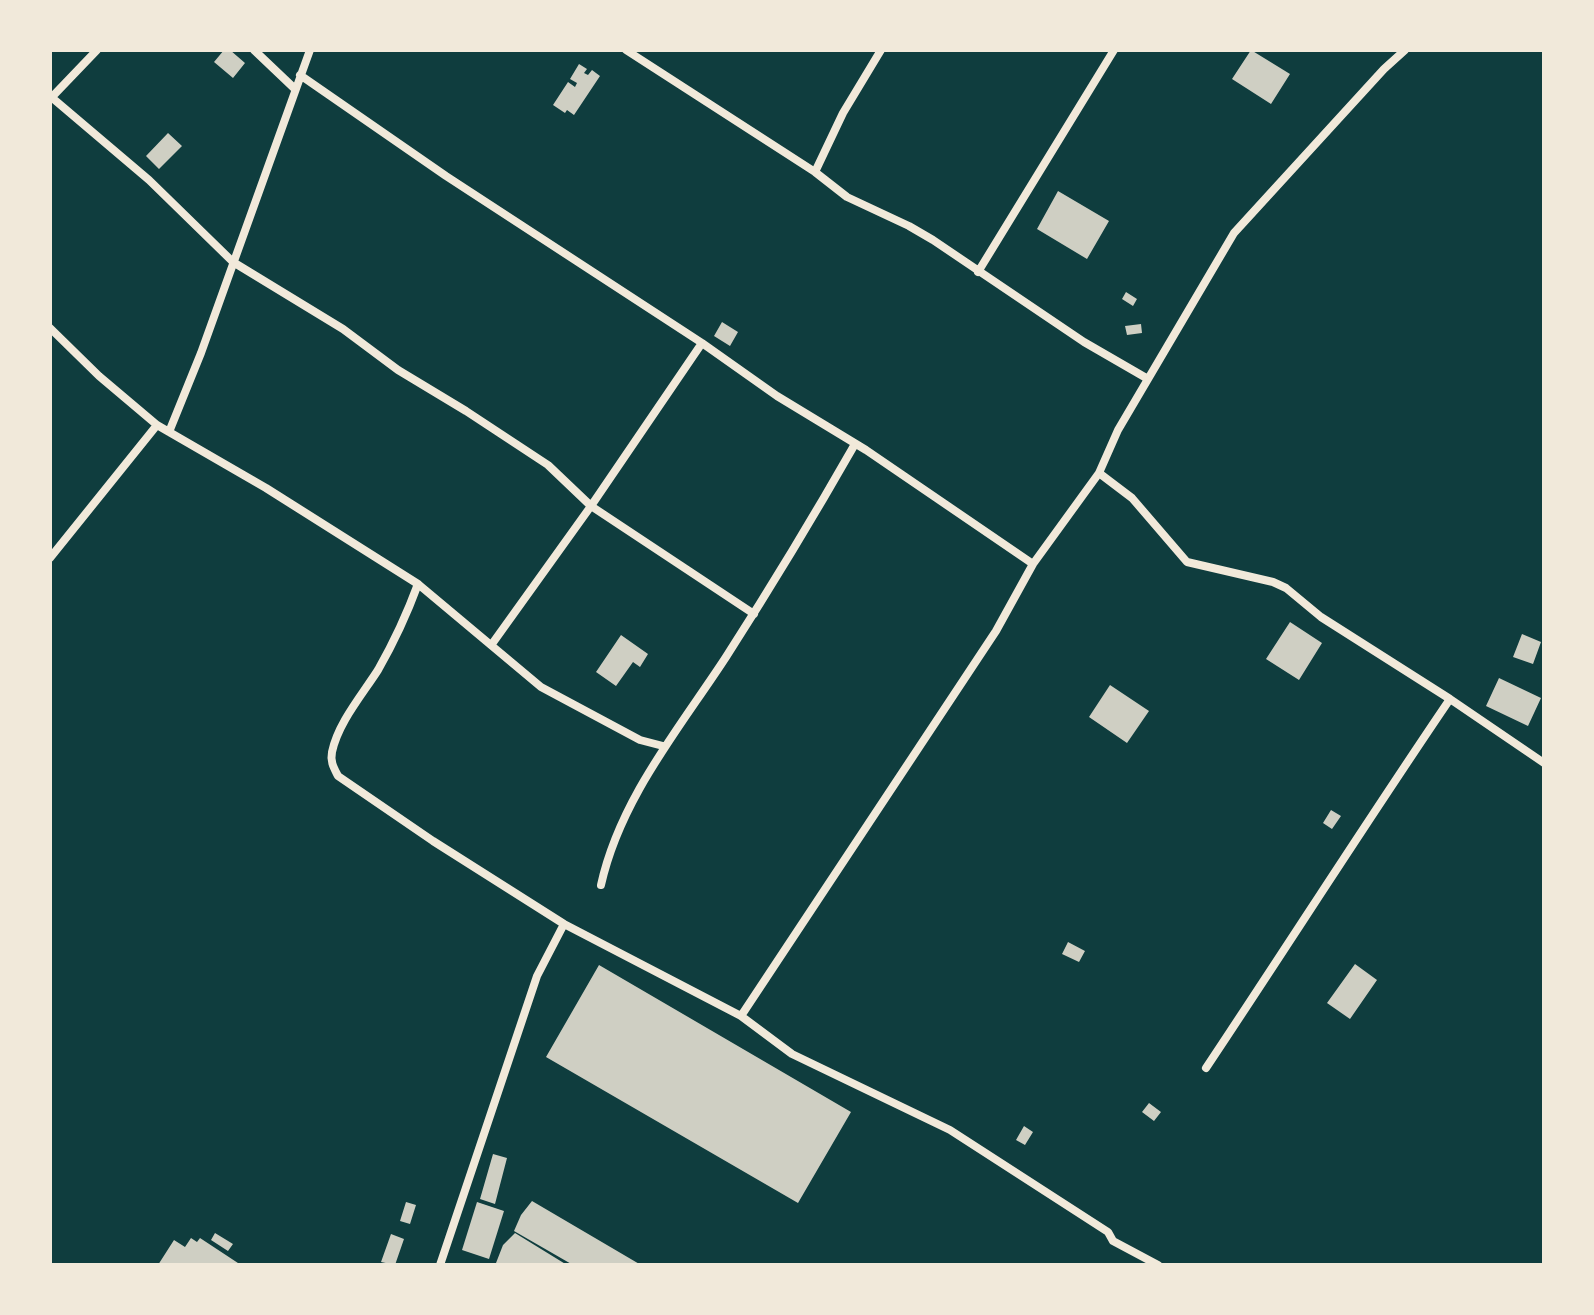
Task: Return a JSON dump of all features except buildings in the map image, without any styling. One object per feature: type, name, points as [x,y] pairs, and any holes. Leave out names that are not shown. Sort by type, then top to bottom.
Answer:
[{"type":"street","points":[[97,50],[51,97],[149,180],[233,262],[343,329],[398,370],[548,465],[591,506],[754,614]]},
{"type":"street","points":[[254,50],[295,89]]},
{"type":"street","points":[[169,432],[310,50]]},
{"type":"street","points":[[626,50],[815,172],[847,197],[909,226],[1084,342],[1148,379]]},
{"type":"street","points":[[815,172],[843,113],[881,50]]},
{"type":"street","points":[[978,272],[1114,50]]},
{"type":"street","points":[[741,1016],[996,631],[1033,564],[1099,473],[1118,430],[1234,233],[1405,50]]},
{"type":"street","points":[[300,75],[446,176],[1033,564]]},
{"type":"street","points":[[50,328],[99,376],[157,425],[266,488],[418,584],[541,687],[640,740],[663,746]]},
{"type":"street","points":[[492,644],[702,343]]},
{"type":"street","points":[[50,558],[157,425]]},
{"type":"street","points":[[601,885],[609,850],[663,746],[754,614],[855,444]]},
{"type":"street","points":[[1099,473],[1132,498],[1187,562],[1273,582],[1286,588],[1321,617],[1544,763]]},
{"type":"street","points":[[418,584],[406,616],[345,721],[332,752],[332,765],[338,776],[564,924],[741,1016],[792,1054],[950,1130],[1108,1232],[1113,1241],[1158,1265]]},
{"type":"street","points":[[1206,1068],[1320,899],[1358,833],[1450,699]]},
{"type":"street","points":[[440,1265],[537,976],[564,924]]}]
